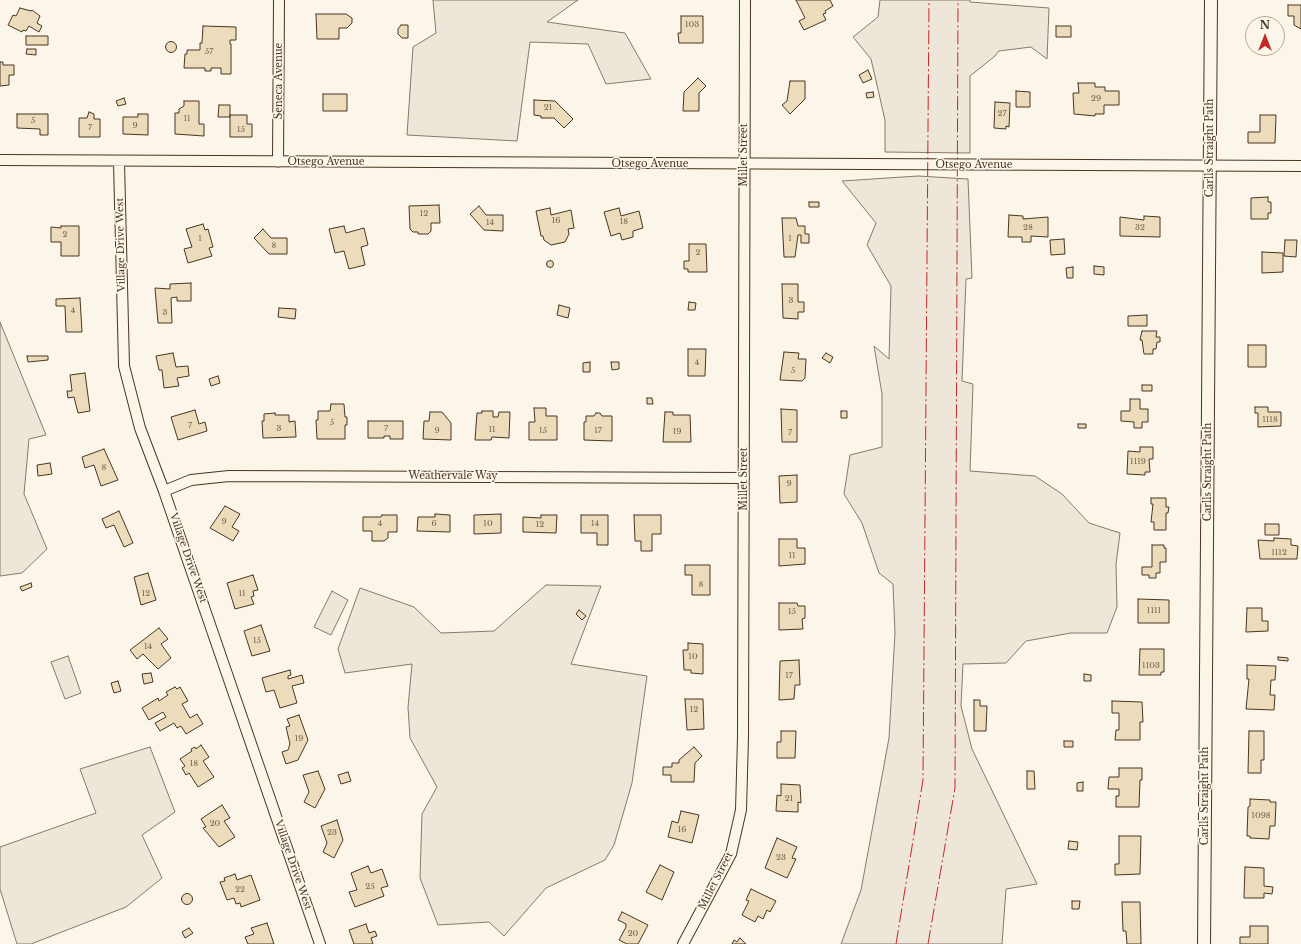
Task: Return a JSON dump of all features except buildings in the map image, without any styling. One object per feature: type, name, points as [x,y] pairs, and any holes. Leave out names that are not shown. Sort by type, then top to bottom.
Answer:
[{"type":"street","name":"Seneca Avenue","points":[[278,162],[280,0]]},
{"type":"street","name":"Millet Street","points":[[683,944],[731,854],[741,810],[744,737],[744,164],[746,0]]},
{"type":"street","name":"Carlls Straight Path","points":[[1204,944],[1211,0]]},
{"type":"street","name":"Otsego Avenue","points":[[0,160],[119,162],[1301,166]]},
{"type":"street","name":"Village Drive West","points":[[119,162],[124,366],[140,428],[164,491],[320,944]]},
{"type":"street","name":"Weathervale Way","points":[[164,491],[191,480],[236,475],[744,478]]},
{"type":"shaded area","points":[[433,0],[578,0],[547,22],[625,33],[651,79],[606,84],[588,44],[530,42],[517,141],[407,135],[413,47],[436,33]]},
{"type":"shaded area","points":[[880,0],[970,0],[970,2],[1049,8],[1047,59],[1031,47],[999,51],[970,76],[970,153],[885,152],[885,120],[871,59],[853,37],[878,17]]},
{"type":"shaded area","points":[[918,176],[968,179],[972,278],[966,279],[962,381],[973,384],[970,471],[1035,476],[1062,494],[1089,523],[1120,533],[1116,564],[1117,607],[1107,633],[1071,633],[1026,641],[1006,663],[963,664],[961,706],[972,749],[1037,884],[1006,889],[1002,944],[841,944],[861,890],[889,738],[895,633],[893,584],[879,573],[862,523],[844,494],[850,455],[882,447],[882,394],[874,346],[889,359],[891,286],[867,245],[876,223],[842,181]]},
{"type":"shaded area","points":[[0,322],[46,435],[29,439],[24,494],[47,549],[22,573],[0,576]]},
{"type":"shaded area","points":[[546,585],[601,586],[571,664],[647,676],[632,783],[614,845],[605,860],[546,888],[504,936],[489,922],[438,925],[420,878],[422,814],[437,787],[410,738],[408,707],[412,664],[345,673],[338,649],[360,588],[414,607],[441,633],[494,631]]},
{"type":"shaded area","points":[[332,591],[348,600],[331,635],[314,627]]},
{"type":"shaded area","points":[[68,656],[81,693],[65,699],[51,662]]},
{"type":"shaded area","points":[[150,747],[175,812],[142,835],[162,878],[126,907],[31,944],[17,944],[0,889],[0,847],[96,813],[80,769]]},
{"type":"power","points":[[896,944],[923,780],[929,0]]},
{"type":"power","points":[[928,944],[955,788],[958,0]]}]
